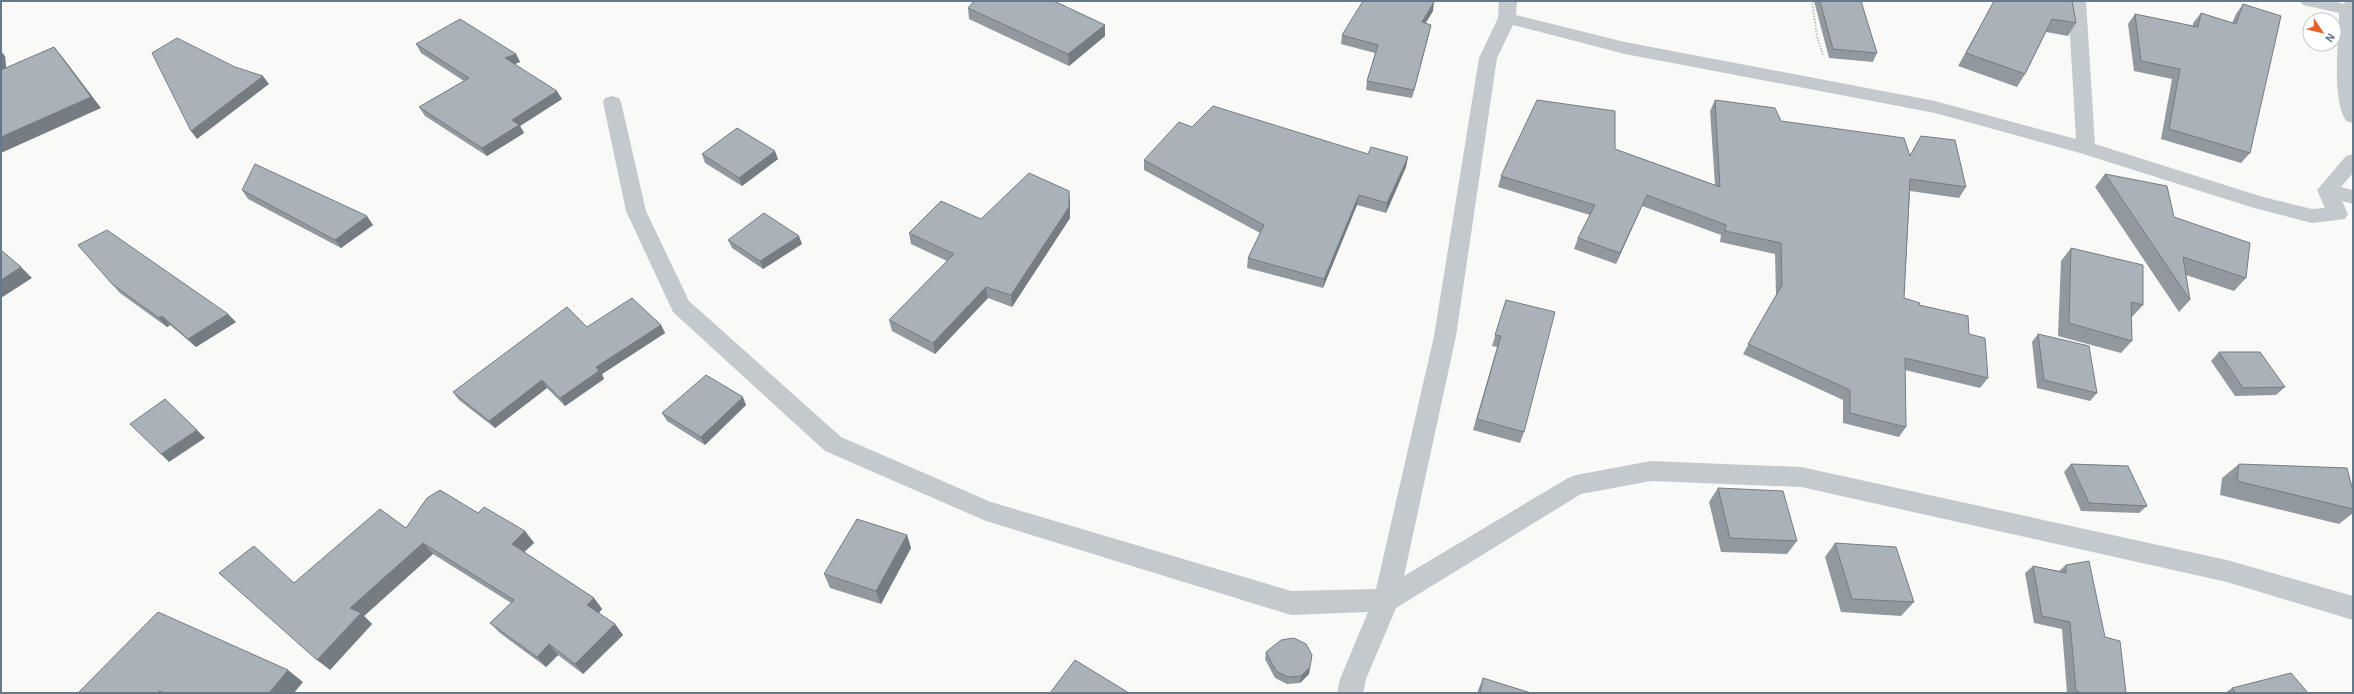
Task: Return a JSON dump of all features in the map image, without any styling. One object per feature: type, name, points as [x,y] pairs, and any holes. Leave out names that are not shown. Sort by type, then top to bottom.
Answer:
[{"type":"street","points":[[2077,1],[2086,148]]},
{"type":"street","points":[[2309,1],[2350,7],[2347,89],[2353,117]]},
{"type":"street","points":[[1350,693],[1353,679],[1386,600],[1445,336],[1488,58],[1507,10],[1626,48],[1833,86],[1935,107],[2086,148],[2261,203],[2312,216],[2338,214],[2327,190]]},
{"type":"street","points":[[612,102],[636,211],[681,306],[833,444],[986,510],[1291,603],[1386,600],[1576,485],[1651,471],[1801,477],[2227,571],[2353,608]]},
{"type":"street","points":[[2327,190],[2353,161]]},
{"type":"street","points":[[2327,190],[2353,197]]},
{"type":"path","points":[[1812,1],[1817,37],[1833,86]]},
{"type":"building","points":[[974,1],[1054,1],[1105,25],[1068,54],[968,8]]},
{"type":"building","points":[[1363,1],[1434,2],[1422,22],[1431,25],[1414,90],[1367,81],[1378,45],[1342,35]]},
{"type":"building","points":[[1820,1],[1861,1],[1877,53],[1833,49]]},
{"type":"building","points":[[1994,1],[2072,1],[2076,23],[2052,19],[2025,74],[1966,53]]},
{"type":"building","points":[[2243,4],[2281,16],[2250,153],[2169,129],[2180,69],[2141,61],[2135,14],[2198,27],[2201,13],[2236,24]]},
{"type":"building","points":[[460,19],[516,54],[505,58],[557,91],[512,120],[519,125],[482,148],[419,107],[469,78],[416,44]]},
{"type":"building","points":[[177,38],[235,67],[263,76],[191,131],[152,53]]},
{"type":"building","points":[[54,47],[91,97],[1,137],[1,70]]},
{"type":"building","points":[[1537,100],[1615,111],[1615,149],[1720,187],[1715,100],[1775,108],[1781,121],[1904,138],[1910,156],[1921,136],[1955,140],[1966,187],[1910,179],[1904,298],[1920,303],[1919,305],[1968,316],[1969,334],[1985,338],[1988,378],[1905,358],[1906,427],[1850,413],[1850,390],[1748,344],[1782,285],[1781,243],[1725,231],[1726,225],[1647,195],[1620,253],[1578,238],[1595,205],[1501,176]]},
{"type":"building","points":[[1213,106],[1368,154],[1371,147],[1408,157],[1387,203],[1359,195],[1324,279],[1248,258],[1264,225],[1144,160],[1179,122],[1192,127]]},
{"type":"building","points":[[737,128],[775,151],[739,178],[702,154]]},
{"type":"building","points":[[255,164],[367,216],[335,240],[242,190]]},
{"type":"building","points":[[1029,173],[1069,191],[1069,207],[1011,295],[986,287],[933,343],[889,320],[954,254],[909,233],[941,201],[981,219]]},
{"type":"building","points":[[2105,174],[2167,186],[2174,217],[2250,243],[2246,278],[2183,257],[2190,300]]},
{"type":"building","points":[[764,213],[799,236],[760,261],[728,240]]},
{"type":"building","points":[[107,230],[228,314],[188,339],[162,316],[159,318],[112,284],[78,245]]},
{"type":"building","points":[[2071,248],[2143,265],[2143,305],[2131,302],[2132,341],[2069,323]]},
{"type":"building","points":[[1,250],[21,267],[1,280]]},
{"type":"building","points":[[632,298],[661,325],[596,367],[599,371],[560,398],[542,380],[489,421],[453,392],[567,307],[587,327]]},
{"type":"building","points":[[1506,300],[1555,312],[1524,432],[1477,419],[1501,336],[1495,335]]},
{"type":"building","points":[[2038,334],[2089,346],[2097,393],[2044,380]]},
{"type":"building","points":[[2219,352],[2260,352],[2285,387],[2243,388]]},
{"type":"building","points":[[706,375],[743,397],[701,437],[662,413]]},
{"type":"building","points":[[165,399],[197,430],[161,454],[130,424]]},
{"type":"building","points":[[2071,464],[2128,466],[2147,506],[2089,503]]},
{"type":"building","points":[[2239,464],[2347,468],[2353,491],[2353,509],[2237,481]]},
{"type":"building","points":[[1718,488],[1783,491],[1797,541],[1730,538]]},
{"type":"building","points":[[440,490],[478,513],[484,507],[525,531],[512,544],[594,598],[587,605],[615,624],[575,664],[549,644],[537,657],[490,623],[514,600],[423,543],[350,608],[361,613],[317,660],[219,573],[254,546],[294,583],[380,509],[406,528],[427,498]]},
{"type":"building","points":[[857,519],[907,535],[876,591],[824,574]]},
{"type":"building","points":[[1835,543],[1896,547],[1914,602],[1852,599]]},
{"type":"building","points":[[2089,561],[2105,637],[2120,641],[2126,693],[2082,693],[2076,691],[2070,622],[2042,616],[2033,566],[2066,573],[2066,565]]},
{"type":"building","points":[[158,612],[288,670],[269,693],[166,693],[159,691],[157,693],[78,693]]},
{"type":"building","points":[[1294,638],[1306,644],[1312,655],[1310,667],[1301,676],[1288,677],[1276,671],[1266,652],[1281,640]]},
{"type":"building","points":[[1075,660],[1129,693],[1050,693]]},
{"type":"building","points":[[2291,673],[2308,693],[2236,693],[2232,688]]},
{"type":"building","points":[[1483,678],[1531,693],[1480,693]]}]
